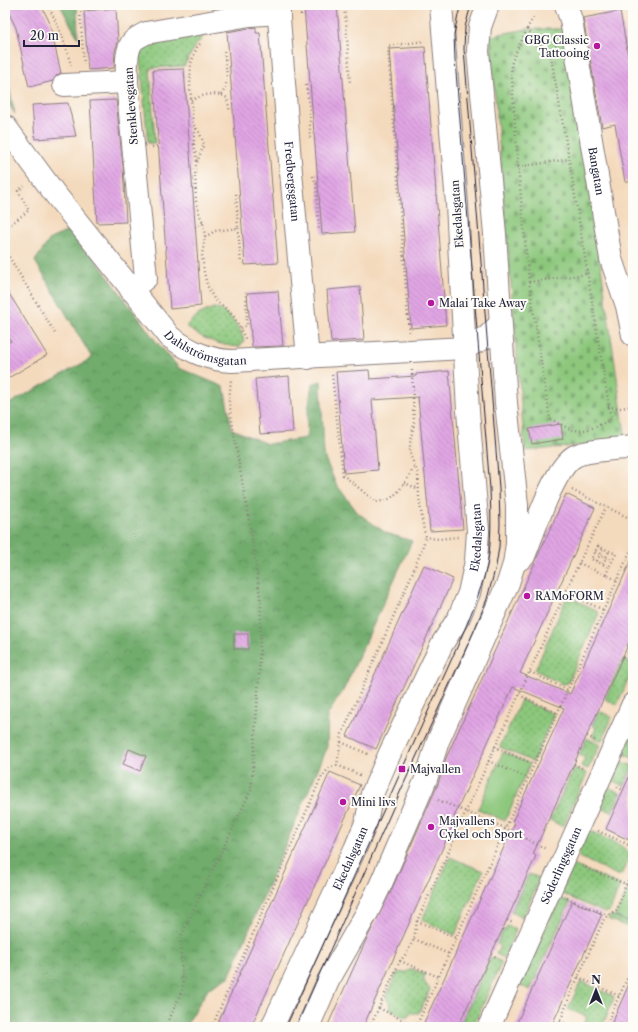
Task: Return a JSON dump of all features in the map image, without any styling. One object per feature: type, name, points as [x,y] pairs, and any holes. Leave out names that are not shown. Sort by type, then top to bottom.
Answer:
[{"type":"street","name":"Ekedalsgatan","points":[[272,1027],[355,849],[366,823],[372,794],[412,705],[442,644],[459,617],[469,593],[476,561],[478,531],[468,412],[456,197],[441,5]]},
{"type":"street","points":[[308,1027],[328,980],[368,912],[426,779],[438,740],[508,583],[514,564],[517,544],[517,505],[506,403],[495,234],[478,50],[480,27],[488,5]]},
{"type":"street","name":"Bangatan","points":[[566,5],[570,20],[611,259],[627,306],[633,336]]},
{"type":"street","name":"Stenklevsgatan","points":[[131,290],[146,278],[127,82],[128,55],[131,44],[137,38],[146,33],[278,9]]},
{"type":"street","name":"Fredbergsgatan","points":[[278,9],[289,153],[308,358]]},
{"type":"street","points":[[75,84],[127,82]]},
{"type":"street","name":"Dahlströmsgatan","points":[[5,126],[131,290],[170,337],[188,349],[199,354],[218,360],[232,361],[308,358],[464,348],[487,337],[500,324]]},
{"type":"street","points":[[514,564],[524,556],[554,482],[567,462],[576,456],[586,453],[633,447]]},
{"type":"street","name":"Söderlingsgatan","points":[[489,1027],[633,704]]},
{"type":"path","points":[[48,5],[63,38],[75,84]]},
{"type":"path","points":[[343,5],[346,20],[350,84]]},
{"type":"path","points":[[75,84],[80,12]]},
{"type":"path","points":[[527,29],[551,57],[611,420],[598,427],[582,430],[572,430],[550,420],[529,282],[518,168],[511,65],[515,51],[534,16]]},
{"type":"path","points":[[409,336],[388,46],[427,41]]},
{"type":"path","points":[[201,42],[197,47],[191,63],[191,100],[193,124],[204,144],[195,168],[196,201],[200,216],[204,222],[206,236],[202,255],[207,285],[214,299],[234,317],[241,328],[248,345]]},
{"type":"path","points":[[221,95],[225,90],[227,83],[224,49]]},
{"type":"path","points":[[225,90],[231,88]]},
{"type":"path","points":[[191,100],[204,95],[221,95],[227,98],[230,112]]},
{"type":"path","points":[[196,128],[194,144],[198,162]]},
{"type":"path","points":[[189,144],[194,144]]},
{"type":"path","points":[[518,168],[569,159]]},
{"type":"path","points":[[5,229],[29,210],[18,191],[41,174]]},
{"type":"path","points":[[236,192],[241,264]]},
{"type":"path","points":[[195,227],[204,222]]},
{"type":"path","points":[[206,236],[215,231],[227,228],[238,228]]},
{"type":"path","points":[[5,250],[56,335]]},
{"type":"path","points":[[529,282],[587,274]]},
{"type":"path","points":[[241,328],[247,326],[246,292]]},
{"type":"path","points":[[166,1027],[183,988],[180,938],[252,790],[259,679],[261,606],[252,537],[229,401],[232,361]]},
{"type":"path","points":[[337,765],[342,734],[412,574],[426,536],[423,523],[418,473],[410,451],[414,424],[411,366]]},
{"type":"path","points":[[332,371],[343,475],[376,502],[389,499],[404,483],[415,465]]},
{"type":"path","points":[[608,407],[621,408],[633,406]]},
{"type":"path","points":[[554,482],[633,520]]},
{"type":"path","points":[[404,483],[419,489]]},
{"type":"path","points":[[370,1027],[400,961],[406,954],[414,939],[418,921],[494,747],[606,507]]},
{"type":"path","points":[[426,536],[430,538],[460,537]]},
{"type":"path","points":[[379,1008],[416,1027],[633,545]]},
{"type":"path","points":[[606,575],[610,567],[613,561],[616,554],[598,546],[591,559],[610,567]]},
{"type":"path","points":[[597,561],[603,548]]},
{"type":"path","points":[[603,564],[609,551]]},
{"type":"path","points":[[594,552],[613,561]]},
{"type":"path","points":[[579,563],[617,580]]},
{"type":"path","points":[[565,593],[604,610]]},
{"type":"path","points":[[623,656],[633,660]]},
{"type":"path","points":[[530,672],[568,690]]},
{"type":"path","points":[[519,695],[557,714]]},
{"type":"path","points":[[341,742],[372,756]]},
{"type":"path","points":[[494,747],[534,764]]},
{"type":"path","points":[[488,761],[528,778]]},
{"type":"path","points":[[212,1027],[321,778],[329,768],[337,765],[363,776]]},
{"type":"path","points":[[420,792],[505,828],[564,858],[633,888]]},
{"type":"path","points":[[595,829],[633,848]]},
{"type":"path","points":[[558,1027],[604,919],[617,910],[626,884],[633,871]]},
{"type":"path","points":[[565,897],[608,915]]},
{"type":"path","points":[[418,921],[456,938]]},
{"type":"path","points":[[414,939],[449,954]]},
{"type":"path","points":[[400,961],[439,978]]},
{"type":"path","points":[[605,1027],[633,966]]},
{"type":"path","points":[[578,978],[619,996]]},
{"type":"path","points":[[560,1021],[573,1027]]},
{"type":"path","points":[[564,1027],[565,1023]]},
{"type":"green space","points":[[60,5],[77,5],[78,38]]},
{"type":"green space","points":[[527,29],[567,29],[626,441],[525,451],[490,36]]},
{"type":"green space","points":[[209,30],[196,45],[184,66],[150,68],[155,143],[148,143],[140,57],[141,44]]},
{"type":"green space","points":[[5,71],[15,114],[5,98]]},
{"type":"green space","points":[[73,229],[155,340],[179,368],[224,387],[232,429],[267,444],[306,438],[312,384],[321,381],[324,456],[336,484],[358,513],[386,533],[412,541],[343,691],[328,714],[327,748],[229,977],[209,988],[185,1027],[5,1027],[5,406],[92,358],[35,261],[50,239]]},
{"type":"green space","points":[[213,308],[221,310],[225,313],[239,328],[244,341],[239,347],[211,341],[186,326],[198,315]]},
{"type":"green space","points":[[571,598],[599,613],[568,683],[562,684],[535,670],[566,599]]},
{"type":"green space","points":[[633,636],[633,658],[629,656],[631,651],[627,649]]},
{"type":"green space","points":[[623,659],[633,664],[633,669],[617,705],[605,699]]},
{"type":"green space","points":[[521,700],[554,714],[533,762],[500,747]]},
{"type":"green space","points":[[599,711],[612,717],[602,741],[592,737],[596,728],[592,725]]},
{"type":"green space","points":[[632,734],[633,735],[633,758],[623,754]]},
{"type":"green space","points":[[587,738],[600,745],[588,769],[581,766],[585,758],[579,755]]},
{"type":"green space","points":[[503,752],[530,764],[505,821],[478,809]]},
{"type":"green space","points":[[620,761],[633,766],[624,786],[611,780]]},
{"type":"green space","points":[[574,768],[587,773],[563,827],[550,820]]},
{"type":"green space","points":[[608,787],[621,793],[612,812],[599,807]]},
{"type":"green space","points":[[588,830],[620,845],[630,854],[625,869],[621,875],[617,875],[579,857],[578,855]]},
{"type":"green space","points":[[450,857],[483,871],[455,935],[422,920]]},
{"type":"green space","points":[[573,865],[620,885],[610,911],[605,913],[560,893]]},
{"type":"green space","points":[[529,874],[540,878],[523,917],[511,912]]},
{"type":"green space","points":[[628,890],[633,892],[633,924],[615,916]]},
{"type":"green space","points":[[559,898],[570,902],[530,990],[520,985]]},
{"type":"green space","points":[[611,915],[633,925],[633,929],[608,919]]},
{"type":"green space","points":[[507,926],[516,930],[504,958],[496,954],[500,946],[497,944],[503,930],[505,931]]},
{"type":"green space","points":[[491,957],[502,962],[473,1027],[459,1027]]},
{"type":"green space","points":[[412,969],[425,974],[424,980],[430,989],[419,1013],[410,1013],[407,1018],[391,1011],[389,1002],[386,998],[397,973],[406,972]]},
{"type":"green space","points":[[581,981],[613,996],[614,998],[602,1027],[583,1027],[587,1017],[568,1009]]},
{"type":"building","points":[[5,5],[41,5],[49,21],[61,73],[57,75],[53,81],[29,87],[16,28]]},
{"type":"building","points":[[337,5],[355,232],[322,234],[304,7]]},
{"type":"building","points":[[116,8],[118,42],[115,51],[114,68],[88,70],[84,11]]},
{"type":"building","points":[[620,11],[633,83],[633,182],[625,182],[615,124],[602,127],[583,18]]},
{"type":"building","points":[[256,27],[256,33],[260,33],[278,263],[245,265],[227,32]]},
{"type":"building","points":[[425,47],[446,325],[411,328],[389,49]]},
{"type":"building","points":[[184,69],[201,306],[170,309],[153,70]]},
{"type":"building","points":[[116,100],[123,166],[126,222],[97,223],[90,101]]},
{"type":"building","points":[[68,103],[76,136],[35,139],[32,105]]},
{"type":"building","points":[[5,287],[47,355],[5,380],[5,344],[11,341],[5,332]]},
{"type":"building","points":[[360,287],[364,340],[331,342],[327,290]]},
{"type":"building","points":[[278,291],[283,346],[252,347],[247,293]]},
{"type":"building","points":[[369,370],[370,379],[416,376],[416,374],[449,371],[463,529],[430,531],[418,397],[372,400],[378,470],[344,473],[336,372]]},
{"type":"building","points":[[289,376],[293,432],[260,434],[255,379]]},
{"type":"building","points":[[561,424],[563,439],[532,444],[529,429]]},
{"type":"building","points":[[566,494],[595,508],[520,673],[570,694],[633,556],[633,634],[533,854],[536,856],[458,1027],[422,1027],[515,823],[512,822],[564,708],[513,687],[454,817],[456,818],[363,1027],[327,1027],[367,938],[391,891],[438,784],[446,758]]},
{"type":"building","points":[[424,565],[453,579],[376,749],[347,736]]},
{"type":"building","points":[[234,634],[248,634],[248,649],[234,649]]},
{"type":"building","points":[[129,749],[146,756],[140,771],[123,764]]},
{"type":"building","points":[[633,768],[633,842],[606,829]]},
{"type":"building","points":[[330,772],[360,785],[251,1027],[216,1027]]},
{"type":"building","points":[[572,901],[602,914],[551,1027],[515,1027]]},
{"type":"building","points":[[633,975],[633,1027],[610,1027]]},
{"type":"tram line","points":[[286,1027],[458,645],[478,596],[489,557],[491,518],[490,489],[455,60],[454,35],[461,5]]},
{"type":"tram line","points":[[296,1027],[401,790],[474,631],[487,599],[496,566],[500,524],[499,488],[464,49],[465,27],[471,5]]},
{"type":"place","name":"GBG Classic Tattooing","points":[[597,46]]},
{"type":"place","name":"Malai Take Away","points":[[431,303]]},
{"type":"place","name":"RAMoFORM","points":[[527,596]]},
{"type":"place","name":"Majvallen","points":[[402,769]]},
{"type":"place","name":"Mini livs","points":[[343,802]]},
{"type":"place","name":"Majvallens Cykel och Sport","points":[[431,827]]}]
